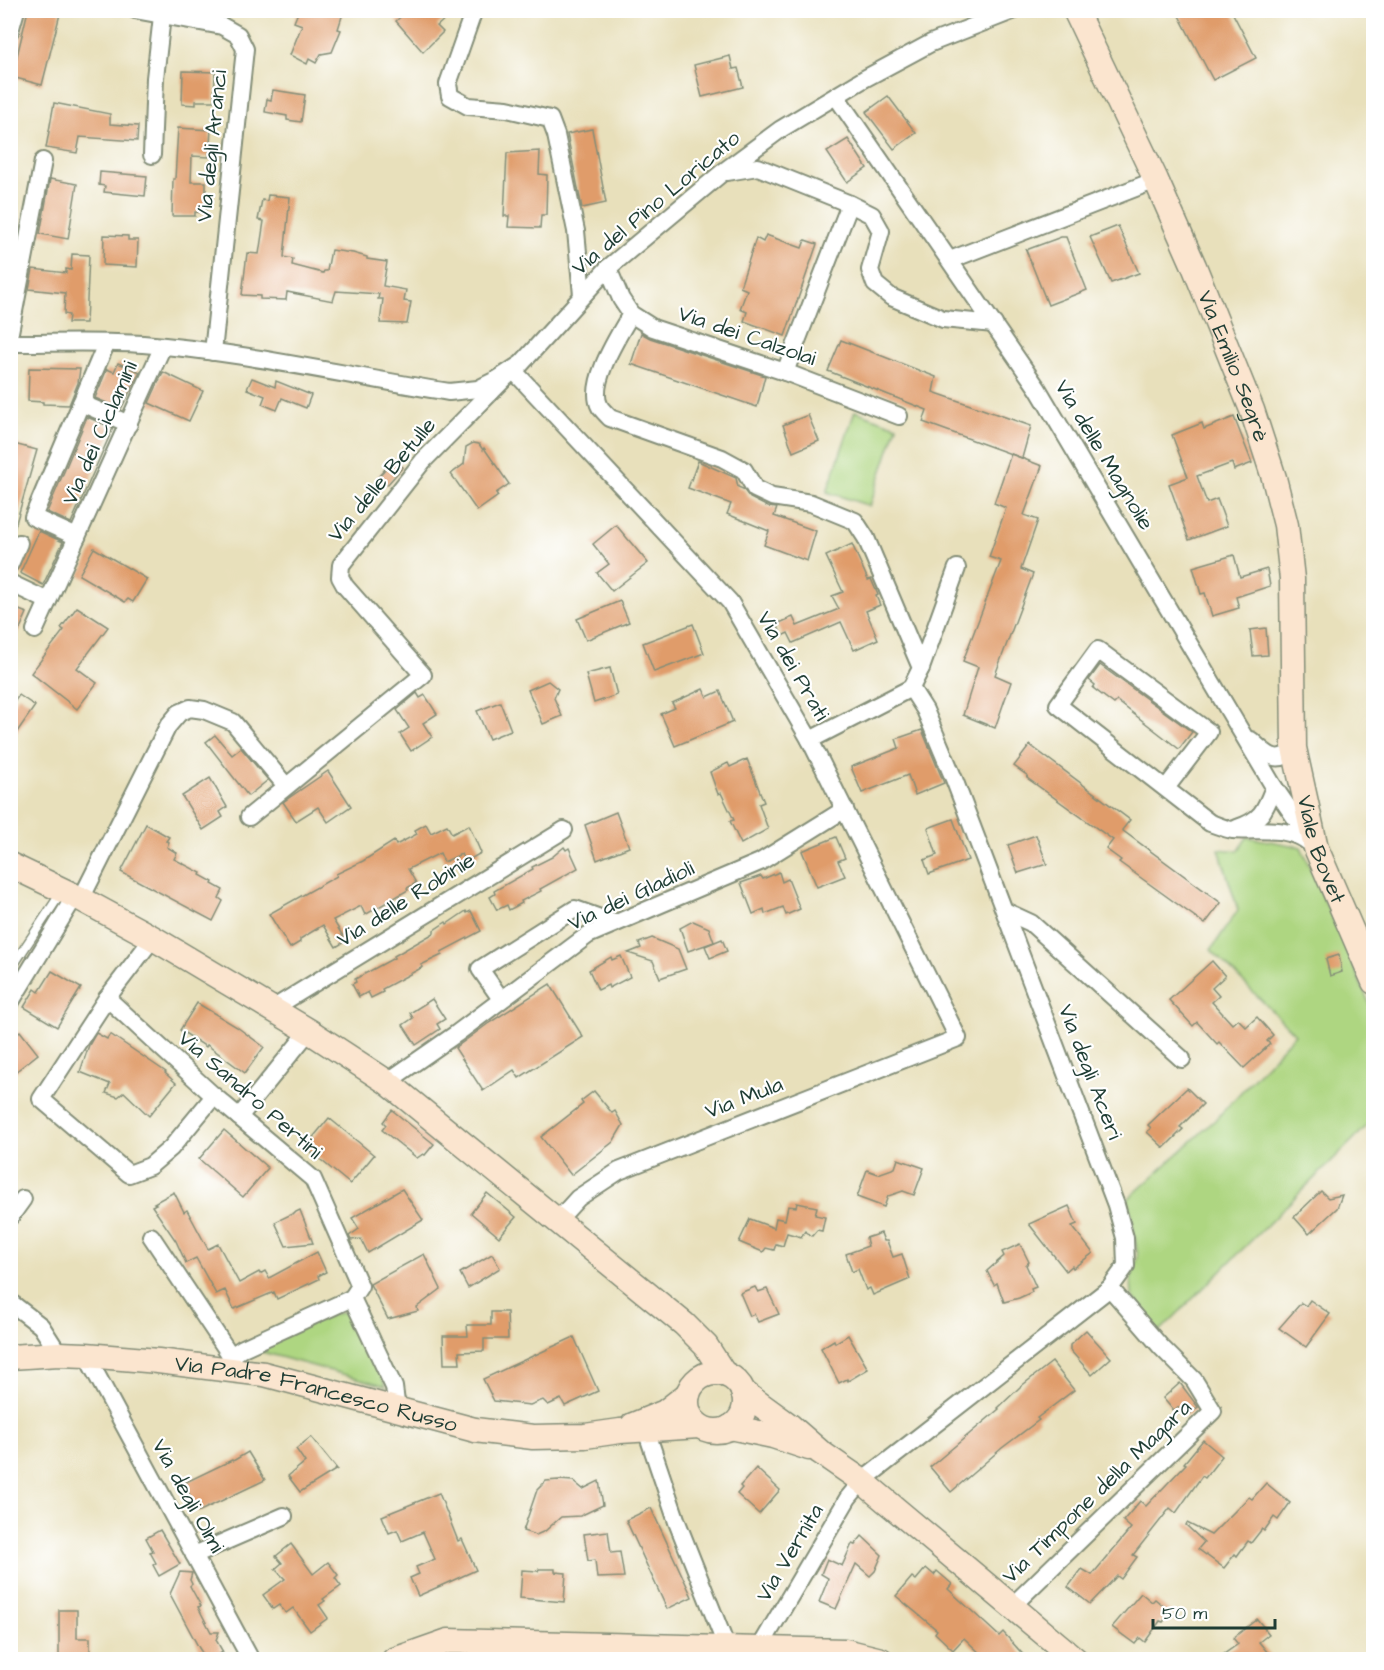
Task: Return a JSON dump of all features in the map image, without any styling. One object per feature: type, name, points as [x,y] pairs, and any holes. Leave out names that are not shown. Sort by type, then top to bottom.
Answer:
[{"type":"street","points":[[10,31],[16,10]]},
{"type":"street","name":"Via degli Aranci","points":[[135,10],[222,26],[238,35],[245,49],[213,352]]},
{"type":"street","points":[[474,10],[448,84],[450,96],[468,106],[507,109],[550,119],[556,135],[576,231],[582,295]]},
{"type":"street","name":"Via del Pino Loricato","points":[[10,343],[163,346],[213,352],[449,392],[478,389],[498,380],[521,364],[608,267],[723,172],[781,129],[931,43],[1015,10]]},
{"type":"street","name":"Via Emilio Segrè","points":[[1075,10],[1194,266],[1252,411],[1281,503],[1292,579],[1294,748]]},
{"type":"street","points":[[152,155],[156,14]]},
{"type":"street","name":"Via delle Magnolie","points":[[836,96],[1038,389],[1274,787],[1316,848]]},
{"type":"street","points":[[10,332],[43,161]]},
{"type":"street","points":[[723,172],[758,167],[872,215],[881,231],[870,270],[875,284],[891,297],[943,319],[994,324]]},
{"type":"street","points":[[950,260],[1156,180]]},
{"type":"street","points":[[785,372],[850,204]]},
{"type":"street","points":[[608,267],[621,298],[631,314],[609,353],[597,388],[599,406],[610,418],[722,458],[744,470],[755,489],[772,497],[811,503],[855,521],[866,538],[921,668]]},
{"type":"street","name":"Via dei Calzolai","points":[[631,314],[653,328],[785,372],[899,416]]},
{"type":"street","name":"Via dei Ciclamini","points":[[77,537],[33,517],[106,344]]},
{"type":"street","name":"Via dei Ciclamini","points":[[35,630],[163,346]]},
{"type":"street","name":"Via dei Prati","points":[[513,370],[730,602],[810,740],[958,1038]]},
{"type":"street","name":"Via delle Betulle","points":[[249,817],[423,675],[345,586],[340,577],[341,565],[423,461],[513,370]]},
{"type":"street","points":[[81,403],[129,424]]},
{"type":"street","points":[[10,564],[19,543]]},
{"type":"street","points":[[810,740],[911,688],[921,668],[957,568]]},
{"type":"street","points":[[10,583],[48,601]]},
{"type":"street","points":[[1167,788],[1209,732],[1098,650],[1058,705],[1210,823],[1230,830],[1285,832],[1301,835],[1316,848]]},
{"type":"street","name":"Via degli Aceri","points":[[862,1481],[1110,1288],[1126,1266],[1125,1238],[1116,1205],[950,769],[926,710],[911,688]]},
{"type":"street","points":[[10,1003],[168,726],[179,713],[190,708],[204,710],[233,722],[286,786]]},
{"type":"street","points":[[1241,731],[1267,754],[1278,758],[1287,756],[1294,748]]},
{"type":"street","name":"Viale Bovet","points":[[1294,748],[1316,848],[1374,982]]},
{"type":"street","points":[[1230,830],[1250,824],[1263,813],[1274,787]]},
{"type":"street","name":"Via dei Gladioli","points":[[387,1082],[456,1034],[588,935],[760,862],[845,809]]},
{"type":"street","name":"Via delle Robinie","points":[[273,1009],[564,830]]},
{"type":"street","points":[[10,865],[73,895],[153,938],[309,1031],[387,1082],[684,1324],[706,1346],[724,1374],[733,1379],[743,1392],[790,1426],[820,1452],[862,1481],[1076,1659]]},
{"type":"street","points":[[501,999],[480,969],[575,909],[614,923]]},
{"type":"street","points":[[1005,911],[1031,923],[1182,1059]]},
{"type":"street","points":[[153,938],[107,998],[41,1099],[129,1174],[150,1166],[171,1148],[214,1096]]},
{"type":"street","name":"Via Sandro Pertini","points":[[107,998],[214,1096],[313,1179],[360,1286],[352,1298],[394,1387],[397,1410]]},
{"type":"street","points":[[239,1117],[309,1031]]},
{"type":"street","name":"Via Mula","points":[[558,1220],[578,1198],[619,1171],[958,1038]]},
{"type":"street","points":[[10,1217],[23,1199]]},
{"type":"street","points":[[151,1236],[228,1362],[352,1298]]},
{"type":"street","name":"Via Timpone della Magara","points":[[1012,1606],[1213,1411],[1194,1380],[1161,1347],[1110,1288]]},
{"type":"street","points":[[10,1302],[41,1326],[59,1354]]},
{"type":"street","points":[[684,1324],[694,1353],[688,1412],[699,1426],[714,1431],[730,1427],[773,1436],[820,1452]]},
{"type":"street","name":"Via Padre Francesco Russo","points":[[10,1357],[59,1354],[228,1362],[264,1374],[475,1430],[533,1437],[585,1436],[620,1431],[699,1426]]},
{"type":"street","name":"Via degli Olmi","points":[[86,1355],[251,1659]]},
{"type":"street","points":[[690,1390],[706,1374],[724,1374]]},
{"type":"street","name":"Via Padre Francesco Russo","points":[[620,1431],[665,1412],[690,1390]]},
{"type":"street","points":[[730,1427],[741,1416],[744,1408],[743,1392]]},
{"type":"street","points":[[646,1430],[677,1522],[727,1648]]},
{"type":"street","name":"Via Vernita","points":[[764,1653],[848,1498],[862,1481]]},
{"type":"street","points":[[194,1555],[284,1516]]},
{"type":"street","points":[[394,1659],[448,1641],[588,1652],[727,1648],[764,1653],[845,1652],[881,1659]]},
{"type":"lane","points":[[10,970],[73,895]]},
{"type":"green space","points":[[855,411],[897,426],[870,506],[827,492]]},
{"type":"green space","points":[[1247,837],[1301,847],[1373,1012],[1373,1120],[1158,1333],[1132,1295],[1131,1279],[1138,1257],[1128,1199],[1215,1120],[1295,1034],[1211,950],[1238,910],[1219,849],[1238,851]]},
{"type":"green space","points":[[348,1312],[355,1320],[386,1386],[255,1350],[333,1314]]},
{"type":"building","points":[[28,10],[61,10],[42,85],[12,77]]},
{"type":"building","points":[[299,10],[344,10],[338,29],[341,30],[332,52],[321,54],[316,63],[309,59],[307,64],[290,55],[302,25],[294,22]]},
{"type":"building","points":[[408,10],[439,10],[446,18],[437,26],[443,32],[423,52],[396,21]]},
{"type":"building","points":[[1176,10],[1231,10],[1256,58],[1213,80]]},
{"type":"building","points":[[730,56],[733,69],[738,68],[743,87],[702,97],[694,65]]},
{"type":"building","points":[[183,71],[215,72],[214,101],[196,101],[196,105],[182,104]]},
{"type":"building","points":[[273,90],[305,95],[301,122],[287,120],[287,116],[265,112],[267,99],[271,100]]},
{"type":"building","points":[[888,96],[916,133],[894,149],[866,112]]},
{"type":"building","points":[[54,103],[110,114],[110,124],[138,126],[137,141],[80,137],[77,153],[46,148]]},
{"type":"building","points":[[178,128],[211,130],[209,157],[192,156],[191,182],[206,182],[206,213],[195,212],[195,216],[172,216]]},
{"type":"building","points":[[592,129],[606,203],[582,208],[567,134]]},
{"type":"building","points":[[848,139],[867,168],[847,182],[827,152]]},
{"type":"building","points":[[540,151],[539,174],[547,175],[546,215],[541,215],[540,228],[508,227],[509,216],[504,216],[507,153]]},
{"type":"building","points":[[100,172],[147,176],[145,196],[104,192],[105,186],[99,185]]},
{"type":"building","points":[[50,179],[77,184],[68,239],[40,234]]},
{"type":"building","points":[[268,195],[290,197],[284,257],[293,259],[292,265],[323,273],[327,271],[331,250],[387,262],[383,286],[406,290],[404,301],[411,302],[407,324],[380,323],[383,299],[378,299],[379,294],[336,291],[333,301],[287,292],[286,300],[260,299],[260,296],[242,295],[247,253],[259,254],[264,221],[258,220],[262,200],[267,201]]},
{"type":"building","points":[[1118,226],[1139,273],[1111,283],[1090,237]]},
{"type":"building","points":[[104,235],[128,236],[128,240],[138,240],[137,267],[103,265]]},
{"type":"building","points":[[766,235],[802,248],[805,240],[817,244],[785,336],[744,321],[747,312],[740,309],[747,290],[740,287],[756,238],[763,242]]},
{"type":"building","points":[[1066,237],[1087,290],[1048,305],[1026,250]]},
{"type":"building","points":[[72,254],[89,255],[86,323],[68,323],[69,315],[64,314],[65,293],[29,289],[33,269],[66,273],[66,269],[71,270]]},
{"type":"building","points":[[641,333],[765,376],[757,407],[631,364]]},
{"type":"building","points":[[841,340],[936,377],[933,392],[1031,426],[1022,458],[923,422],[927,410],[828,371]]},
{"type":"building","points":[[118,363],[140,372],[121,409],[95,398],[107,369],[114,372]]},
{"type":"building","points":[[29,368],[80,369],[78,383],[69,405],[28,401]]},
{"type":"building","points":[[163,372],[203,391],[189,421],[149,403]]},
{"type":"building","points":[[252,378],[275,387],[276,381],[311,395],[306,408],[282,398],[277,410],[262,404],[265,396],[247,389]]},
{"type":"building","points":[[808,415],[819,441],[793,452],[783,425]]},
{"type":"building","points":[[87,417],[113,428],[71,523],[47,512]]},
{"type":"building","points":[[1234,417],[1252,463],[1234,470],[1232,463],[1197,476],[1207,503],[1217,499],[1227,526],[1189,540],[1169,484],[1188,477],[1172,435],[1202,423],[1204,429]]},
{"type":"building","points":[[10,443],[37,450],[14,530],[10,529]]},
{"type":"building","points":[[473,443],[479,444],[483,450],[484,448],[509,484],[496,493],[498,496],[477,511],[451,474],[464,464],[466,447]]},
{"type":"building","points":[[1011,454],[1042,466],[1024,515],[1038,520],[1021,569],[1033,574],[995,675],[1011,682],[995,728],[963,715],[978,667],[963,661],[1001,561],[989,557],[1006,508],[994,503]]},
{"type":"building","points":[[394,459],[403,467],[387,485],[378,477]]},
{"type":"building","points":[[698,461],[736,478],[738,487],[743,489],[750,498],[768,507],[777,508],[774,516],[816,531],[807,561],[764,545],[769,531],[727,514],[731,504],[688,488]]},
{"type":"building","points":[[616,525],[648,563],[612,591],[597,573],[609,564],[593,544]]},
{"type":"building","points":[[39,531],[63,542],[43,585],[20,573]]},
{"type":"building","points":[[852,544],[868,580],[871,579],[878,595],[876,596],[880,605],[866,611],[878,639],[854,650],[841,622],[793,643],[788,633],[782,636],[777,624],[793,617],[797,626],[839,609],[832,596],[843,592],[826,556]]},
{"type":"building","points":[[94,548],[147,579],[133,602],[128,599],[125,602],[79,575]]},
{"type":"building","points":[[1234,555],[1240,577],[1267,569],[1270,586],[1236,597],[1239,608],[1212,616],[1205,593],[1201,594],[1193,567]]},
{"type":"building","points":[[620,601],[629,622],[586,640],[577,619]]},
{"type":"building","points":[[77,607],[108,627],[77,668],[97,683],[77,709],[31,673],[64,630],[61,628]]},
{"type":"building","points":[[14,608],[27,613],[10,651],[10,615]]},
{"type":"building","points":[[693,624],[704,653],[654,672],[643,643]]},
{"type":"building","points":[[1266,628],[1268,655],[1253,656],[1250,630]]},
{"type":"building","points":[[1100,665],[1192,732],[1179,749],[1117,701],[1114,704],[1093,688],[1095,685],[1089,680]]},
{"type":"building","points":[[610,668],[617,695],[594,703],[586,674]]},
{"type":"building","points":[[548,681],[558,689],[554,698],[562,716],[543,724],[528,690]]},
{"type":"building","points":[[703,689],[707,697],[720,691],[733,722],[675,746],[661,714],[675,708],[672,703]]},
{"type":"building","points":[[417,693],[420,698],[425,695],[437,714],[423,723],[432,737],[411,751],[400,734],[409,728],[397,710]]},
{"type":"building","points":[[19,695],[35,706],[10,742],[10,708]]},
{"type":"building","points":[[500,702],[511,730],[489,739],[477,711]]},
{"type":"building","points":[[922,730],[944,783],[915,795],[908,775],[862,793],[851,767],[899,748],[896,739]]},
{"type":"building","points":[[215,735],[232,755],[241,748],[268,780],[248,796],[206,742]]},
{"type":"building","points":[[1030,745],[1130,820],[1122,830],[1221,903],[1205,924],[1119,862],[1121,860],[1106,849],[1113,840],[1027,778],[1028,776],[1014,766]]},
{"type":"building","points":[[747,759],[764,802],[759,804],[768,829],[741,844],[730,821],[734,820],[721,793],[718,794],[710,772],[728,763],[730,767]]},
{"type":"building","points":[[328,771],[351,806],[328,822],[318,807],[296,821],[283,802]]},
{"type":"building","points":[[210,778],[227,807],[220,812],[223,817],[203,830],[182,796]]},
{"type":"building","points":[[616,812],[629,847],[597,860],[585,825]]},
{"type":"building","points":[[953,819],[968,860],[929,874],[924,860],[937,855],[928,828]]},
{"type":"building","points":[[146,824],[169,837],[166,841],[169,842],[167,847],[177,853],[174,859],[201,873],[200,875],[223,890],[219,898],[223,901],[213,921],[121,872]]},
{"type":"building","points":[[426,824],[431,833],[447,825],[452,834],[469,825],[481,853],[465,862],[461,854],[444,862],[440,853],[408,869],[416,883],[407,888],[408,890],[365,915],[361,906],[333,920],[346,941],[336,947],[323,925],[290,948],[269,914],[394,841],[396,845],[417,834],[415,830]]},
{"type":"building","points":[[1036,835],[1047,864],[1018,873],[1008,845]]},
{"type":"building","points":[[836,837],[845,858],[838,861],[845,876],[817,887],[802,851]]},
{"type":"building","points":[[564,847],[566,850],[569,848],[578,868],[540,889],[541,891],[509,910],[507,905],[497,910],[490,897],[495,894],[494,891],[533,869],[532,867],[552,857]]},
{"type":"building","points":[[779,872],[782,882],[788,879],[800,909],[786,915],[783,907],[765,914],[764,909],[753,914],[741,883],[761,876],[763,879]]},
{"type":"building","points":[[466,911],[467,913],[471,911],[481,931],[441,952],[442,955],[421,965],[423,967],[382,989],[383,992],[371,998],[368,992],[359,997],[352,984],[356,982],[355,979],[394,958]]},
{"type":"building","points":[[693,921],[709,928],[714,942],[688,951],[680,928]]},
{"type":"building","points":[[652,938],[678,949],[686,969],[660,978],[653,961],[628,953],[641,948],[639,943]]},
{"type":"building","points":[[722,939],[727,951],[710,958],[705,946]]},
{"type":"building","points":[[1339,955],[1342,972],[1330,976],[1326,959]]},
{"type":"building","points":[[621,956],[630,977],[609,988],[608,985],[598,990],[589,970],[611,957],[612,960]]},
{"type":"building","points":[[1212,961],[1225,976],[1212,988],[1219,996],[1212,1002],[1232,1024],[1238,1019],[1246,1027],[1257,1017],[1273,1035],[1267,1041],[1270,1044],[1244,1068],[1197,1022],[1193,1026],[1169,1000]]},
{"type":"building","points":[[52,971],[81,988],[57,1027],[24,1007],[35,989],[39,992]]},
{"type":"building","points":[[550,984],[583,1037],[519,1078],[514,1070],[483,1091],[455,1048]]},
{"type":"building","points":[[432,999],[445,1019],[437,1024],[440,1029],[416,1045],[403,1025],[413,1018],[410,1013]]},
{"type":"building","points":[[197,1003],[237,1027],[264,1047],[245,1073],[207,1045],[206,1047],[180,1030]]},
{"type":"building","points":[[20,1031],[38,1054],[10,1076],[10,1039]]},
{"type":"building","points":[[96,1033],[107,1039],[110,1034],[166,1072],[176,1083],[149,1116],[124,1092],[118,1097],[106,1093],[110,1084],[80,1072],[89,1045]]},
{"type":"building","points":[[1187,1088],[1203,1104],[1180,1127],[1183,1129],[1164,1148],[1147,1132],[1151,1128],[1148,1125]]},
{"type":"building","points":[[594,1091],[612,1113],[615,1111],[623,1125],[613,1142],[571,1175],[541,1137],[583,1104],[581,1101]]},
{"type":"building","points":[[392,1110],[434,1144],[425,1155],[417,1158],[382,1130],[386,1125],[383,1122]]},
{"type":"building","points":[[329,1118],[374,1155],[350,1184],[305,1147]]},
{"type":"building","points":[[224,1130],[268,1168],[243,1197],[199,1159]]},
{"type":"building","points":[[898,1159],[924,1168],[914,1195],[903,1191],[888,1196],[884,1207],[857,1197],[867,1170],[878,1174],[895,1168]]},
{"type":"building","points":[[402,1189],[423,1220],[368,1253],[361,1239],[351,1240],[349,1236],[359,1229],[352,1218]]},
{"type":"building","points":[[1321,1191],[1328,1198],[1342,1195],[1337,1208],[1309,1234],[1294,1217]]},
{"type":"building","points":[[174,1192],[184,1212],[187,1210],[208,1249],[218,1244],[239,1283],[265,1271],[269,1278],[317,1252],[326,1272],[318,1276],[319,1279],[277,1299],[274,1292],[234,1309],[225,1290],[216,1294],[196,1258],[186,1263],[176,1241],[152,1206]]},
{"type":"building","points":[[487,1193],[516,1217],[499,1237],[471,1213]]},
{"type":"building","points":[[797,1203],[817,1207],[815,1215],[825,1217],[822,1231],[817,1230],[812,1236],[805,1231],[801,1237],[787,1233],[783,1246],[776,1244],[774,1250],[766,1248],[763,1252],[739,1242],[750,1219],[774,1228],[776,1218],[785,1220],[788,1206],[796,1207]]},
{"type":"building","points":[[1069,1206],[1077,1224],[1072,1226],[1093,1253],[1066,1271],[1029,1224]]},
{"type":"building","points":[[300,1210],[313,1243],[286,1246],[275,1222]]},
{"type":"building","points":[[881,1233],[893,1257],[902,1254],[910,1279],[873,1295],[870,1288],[866,1290],[858,1269],[852,1272],[846,1254],[868,1246],[866,1238]]},
{"type":"building","points":[[1020,1244],[1029,1262],[1026,1265],[1036,1287],[1031,1289],[1032,1292],[1004,1302],[997,1283],[994,1285],[987,1271],[1004,1256],[1002,1252]]},
{"type":"building","points":[[424,1254],[441,1289],[417,1307],[418,1311],[388,1319],[370,1284]]},
{"type":"building","points":[[492,1254],[500,1268],[468,1288],[460,1273]]},
{"type":"building","points":[[755,1287],[758,1292],[767,1289],[779,1314],[758,1322],[754,1314],[750,1316],[740,1293]]},
{"type":"building","points":[[1310,1300],[1330,1314],[1306,1347],[1279,1328],[1301,1303],[1306,1306]]},
{"type":"building","points":[[491,1312],[507,1312],[508,1339],[484,1339],[484,1351],[459,1352],[460,1364],[444,1364],[443,1336],[468,1336],[467,1325],[491,1325]]},
{"type":"building","points":[[1086,1330],[1111,1358],[1092,1375],[1070,1350],[1070,1345]]},
{"type":"building","points":[[848,1335],[868,1369],[848,1381],[847,1379],[839,1383],[821,1348]]},
{"type":"building","points":[[574,1337],[598,1391],[565,1406],[561,1399],[548,1405],[543,1400],[530,1405],[494,1401],[483,1379]]},
{"type":"building","points":[[1052,1362],[1074,1390],[1037,1418],[1039,1420],[951,1492],[930,1467],[999,1409],[1020,1387]]},
{"type":"building","points":[[1180,1383],[1198,1407],[1187,1416],[1179,1407],[1174,1411],[1163,1398]]},
{"type":"building","points":[[311,1437],[337,1469],[300,1492],[288,1476],[305,1462],[296,1449]]},
{"type":"building","points":[[1203,1440],[1222,1456],[1205,1478],[1202,1476],[1176,1513],[1170,1508],[1133,1555],[1137,1557],[1121,1579],[1117,1576],[1090,1604],[1068,1587],[1082,1569],[1092,1575],[1131,1528],[1123,1521],[1140,1501],[1146,1506],[1186,1464],[1184,1463]]},
{"type":"building","points":[[248,1452],[265,1480],[198,1512],[184,1483]]},
{"type":"building","points":[[756,1468],[780,1490],[759,1514],[737,1494],[742,1488],[740,1486]]},
{"type":"building","points":[[546,1481],[573,1481],[583,1489],[599,1481],[603,1505],[580,1516],[561,1517],[545,1531],[536,1535],[523,1531],[537,1490]]},
{"type":"building","points":[[1266,1483],[1290,1503],[1278,1520],[1274,1517],[1264,1531],[1262,1529],[1251,1543],[1248,1541],[1224,1568],[1198,1549],[1204,1542],[1186,1525],[1187,1523],[1211,1535],[1249,1497],[1252,1499]]},
{"type":"building","points":[[439,1493],[458,1541],[462,1539],[476,1570],[418,1596],[410,1578],[419,1574],[416,1567],[435,1559],[423,1532],[402,1541],[397,1530],[389,1533],[382,1516]]},
{"type":"building","points":[[651,1508],[692,1597],[667,1609],[626,1520]]},
{"type":"building","points":[[160,1530],[180,1564],[159,1576],[153,1565],[156,1563],[150,1552],[153,1551],[146,1538]]},
{"type":"building","points":[[608,1531],[611,1553],[620,1552],[624,1577],[597,1578],[595,1560],[588,1561],[584,1534]]},
{"type":"building","points":[[862,1536],[882,1555],[875,1571],[870,1576],[856,1564],[836,1609],[819,1602],[828,1578],[821,1574],[827,1559],[842,1566],[852,1544],[855,1545]]},
{"type":"building","points":[[291,1544],[313,1574],[328,1562],[338,1575],[335,1578],[341,1586],[323,1599],[325,1601],[319,1605],[328,1618],[310,1631],[293,1608],[286,1613],[279,1605],[273,1609],[263,1595],[285,1579],[275,1569],[282,1563],[276,1556]]},
{"type":"building","points":[[926,1568],[934,1575],[937,1571],[952,1584],[948,1589],[999,1636],[1003,1632],[1027,1659],[986,1659],[964,1638],[953,1650],[935,1633],[937,1630],[896,1596],[912,1577],[916,1580]]},
{"type":"building","points":[[539,1569],[555,1569],[555,1572],[566,1573],[564,1602],[520,1598],[522,1570],[538,1571]]},
{"type":"building","points":[[180,1572],[192,1573],[190,1586],[201,1606],[198,1607],[211,1632],[219,1632],[216,1640],[223,1652],[211,1659],[209,1657],[206,1659],[199,1648],[170,1594]]},
{"type":"building","points":[[1141,1593],[1152,1602],[1155,1599],[1171,1612],[1163,1622],[1160,1621],[1145,1642],[1140,1638],[1135,1644],[1112,1627]]},
{"type":"building","points":[[59,1610],[77,1610],[77,1638],[90,1638],[90,1659],[59,1659]]},
{"type":"building","points":[[1257,1619],[1269,1634],[1259,1642],[1273,1659],[1217,1659],[1238,1644],[1233,1638]]}]
